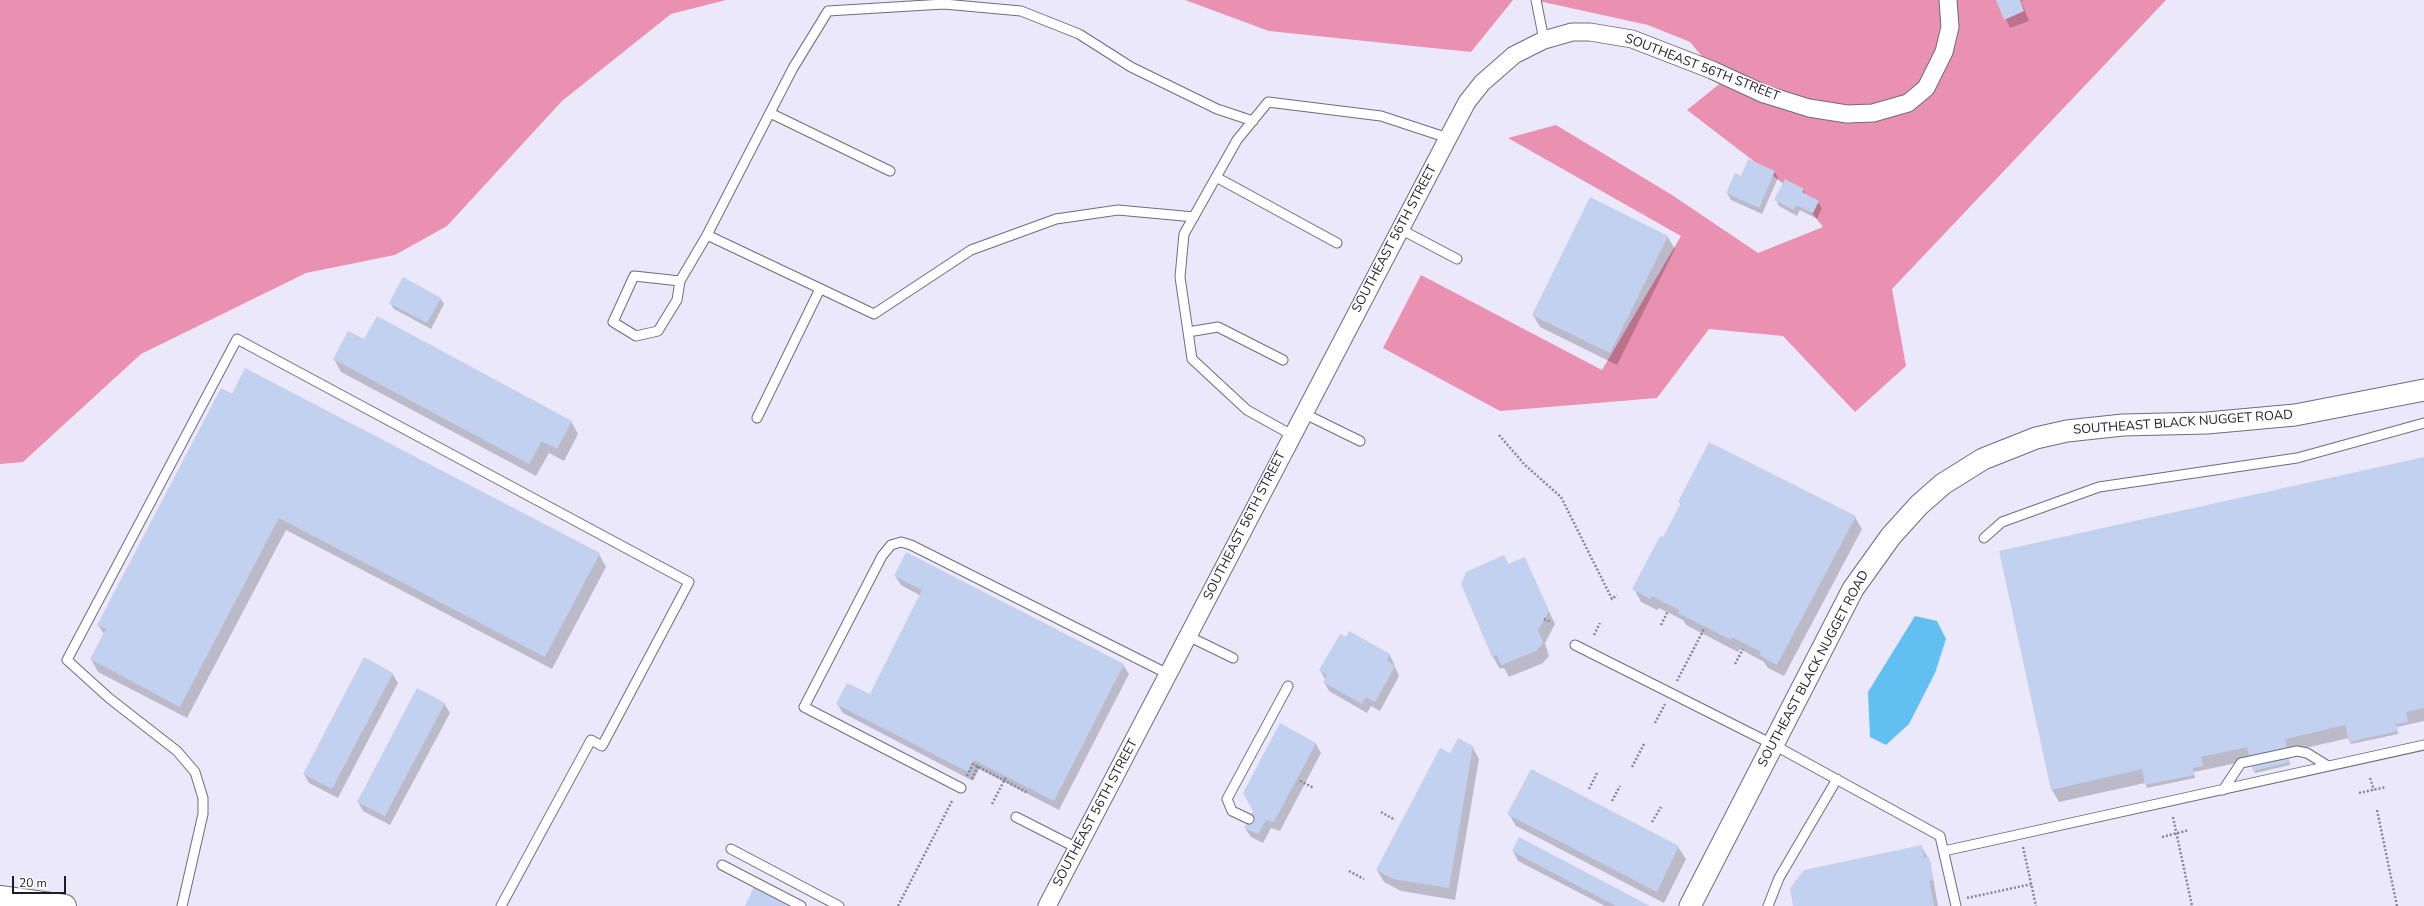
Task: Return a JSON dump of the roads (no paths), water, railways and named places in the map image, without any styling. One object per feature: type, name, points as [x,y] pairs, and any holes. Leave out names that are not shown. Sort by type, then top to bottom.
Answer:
[{"type":"main road","points":[[0,897],[65,906]]},
{"type":"street","name":"SOUTHEAST 56TH STREET","points":[[1047,906],[1303,413],[1467,102],[1482,83],[1514,55],[1544,40],[1572,32],[1608,33],[1632,40],[1712,70],[1764,94],[1809,108],[1847,114],[1874,113],[1908,104],[1926,88],[1944,52],[1950,27],[1948,0]]},
{"type":"street","name":"SOUTHEAST BLACK NUGGET ROAD","points":[[1690,906],[1853,589],[1891,536],[1919,505],[1943,484],[1983,459],[2036,438],[2068,431],[2123,425],[2207,423],[2295,415],[2424,390]]},
{"type":"lane","points":[[1536,0],[1544,40]]},
{"type":"lane","points":[[680,281],[634,276],[613,322],[636,336],[658,331],[677,300],[680,281],[707,235],[793,68],[828,11],[944,4],[1021,11],[1079,34],[1131,67],[1217,109],[1253,121]]},
{"type":"lane","points":[[1292,435],[1247,410],[1192,360],[1180,277],[1184,234],[1237,140],[1268,102],[1381,116],[1448,138]]},
{"type":"lane","points":[[770,113],[890,170]]},
{"type":"lane","points":[[1216,177],[1337,243]]},
{"type":"lane","points":[[707,235],[874,314],[971,250],[1056,219],[1118,210],[1194,217]]},
{"type":"lane","points":[[1400,229],[1457,259]]},
{"type":"lane","points":[[757,418],[820,289]]},
{"type":"lane","points":[[1188,332],[1218,327],[1283,360]]},
{"type":"lane","points":[[182,906],[203,814],[203,798],[195,772],[177,751],[109,698],[67,660],[237,339],[689,582],[602,746],[591,740],[501,906]]},
{"type":"lane","points":[[1303,413],[1360,441]]},
{"type":"lane","points":[[1984,538],[2002,522],[2099,487],[2297,458],[2424,423]]},
{"type":"lane","points":[[960,788],[804,707],[882,556],[892,545],[906,543],[1168,674]]},
{"type":"lane","points":[[1188,636],[1233,658]]},
{"type":"lane","points":[[1575,645],[1774,745],[1940,836],[1956,904]]},
{"type":"lane","points":[[1249,819],[1232,811],[1227,799],[1288,686]]},
{"type":"lane","points":[[1944,851],[2424,745]]},
{"type":"lane","points":[[2222,790],[2241,763],[2297,751],[2312,756],[2328,766]]},
{"type":"lane","points":[[1768,906],[1779,878],[1836,779]]},
{"type":"lane","points":[[1016,817],[1077,848]]},
{"type":"lane","points":[[731,849],[839,906]]},
{"type":"lane","points":[[722,865],[801,906]]},
{"type":"water","points":[[1915,616],[1937,621],[1946,639],[1935,673],[1909,724],[1886,745],[1870,737],[1868,692]]}]
